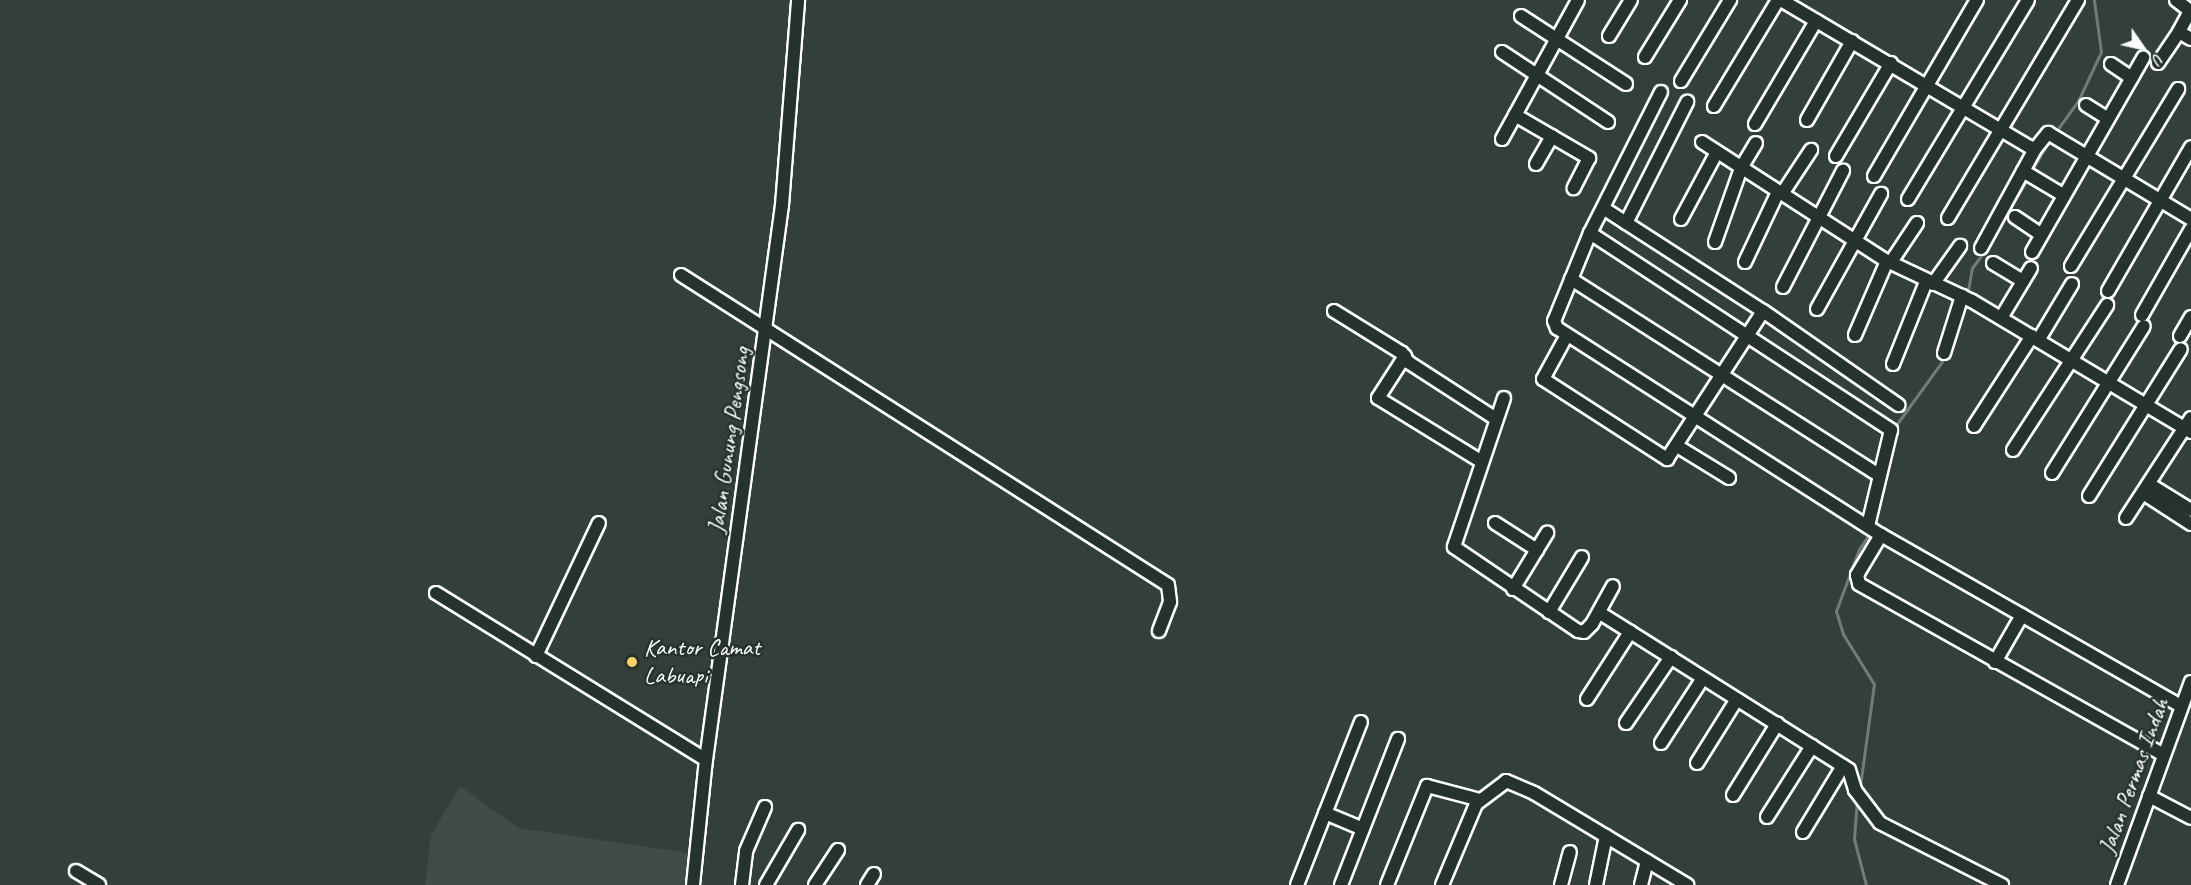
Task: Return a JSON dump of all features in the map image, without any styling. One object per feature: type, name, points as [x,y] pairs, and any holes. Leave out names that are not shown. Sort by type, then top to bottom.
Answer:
[{"type":"street","name":"Jalan Gunung Pengsong","points":[[693,885],[706,760],[786,174],[798,0]]},
{"type":"street","points":[[1502,139],[1578,0]]},
{"type":"street","points":[[1609,36],[1631,0]]},
{"type":"street","points":[[1645,57],[1680,0]]},
{"type":"street","points":[[1681,81],[1730,0]]},
{"type":"street","points":[[1714,106],[1780,0],[1927,83],[2035,150]]},
{"type":"street","points":[[1874,176],[1977,0]]},
{"type":"street","points":[[1908,199],[2028,0]]},
{"type":"street","points":[[1948,218],[2078,0]]},
{"type":"street","points":[[2158,63],[2190,11],[2176,0]]},
{"type":"street","points":[[1521,16],[1626,84]]},
{"type":"street","points":[[1755,124],[1816,21]]},
{"type":"street","points":[[2179,32],[2191,39]]},
{"type":"street","points":[[1806,120],[1852,41]]},
{"type":"street","points":[[1502,52],[1535,76],[1608,122]]},
{"type":"street","points":[[2032,252],[2085,155],[2143,58]]},
{"type":"street","points":[[1836,156],[1890,63]]},
{"type":"street","points":[[2110,64],[2132,78]]},
{"type":"street","points":[[2071,266],[2178,89]]},
{"type":"street","points":[[1661,92],[1590,233],[1554,321],[1567,335],[1874,531],[2181,706]]},
{"type":"street","points":[[1626,222],[1687,102]]},
{"type":"street","points":[[2086,105],[2107,118]]},
{"type":"street","points":[[1515,115],[1589,158],[1574,188]]},
{"type":"street","points":[[1536,164],[1552,136]]},
{"type":"street","points":[[1980,248],[2029,174],[2035,150],[2053,136],[2191,219]]},
{"type":"street","points":[[1702,142],[1780,193],[1854,237],[1889,262],[1930,283],[1967,298],[2110,380],[2146,404],[2189,426],[2126,518]]},
{"type":"street","points":[[1715,242],[1741,168],[1756,142]]},
{"type":"street","points":[[2108,291],[2191,147]]},
{"type":"street","points":[[1745,262],[1780,193],[1811,150]]},
{"type":"street","points":[[1681,219],[1718,152]]},
{"type":"street","points":[[1783,287],[1817,216],[1843,171]]},
{"type":"street","points":[[2029,174],[2063,195]]},
{"type":"street","points":[[1817,309],[1854,237],[1881,194]]},
{"type":"street","points":[[1604,208],[1762,311],[1898,405]]},
{"type":"street","points":[[2015,218],[2040,234]]},
{"type":"street","points":[[1855,335],[1889,262],[1917,223]]},
{"type":"street","points":[[2052,473],[2110,380],[2191,229]]},
{"type":"street","points":[[1590,233],[1891,430],[1880,476],[1874,531],[1857,575],[1859,584],[2162,754]]},
{"type":"street","points":[[1893,364],[1930,283],[1960,246]]},
{"type":"street","points":[[1993,263],[2023,281]]},
{"type":"street","points":[[2001,318],[2031,268]]},
{"type":"street","points":[[681,275],[765,326],[1000,480],[1168,585],[1170,602],[1159,631]]},
{"type":"street","points":[[1571,279],[1880,476]]},
{"type":"street","points":[[1974,426],[2072,284]]},
{"type":"street","points":[[1944,353],[1967,298]]},
{"type":"street","points":[[2013,450],[2108,305]]},
{"type":"street","points":[[1334,311],[1405,356],[1496,419]]},
{"type":"street","points":[[1567,335],[1544,380],[1666,458],[1677,446],[1762,311]]},
{"type":"street","points":[[2089,496],[2146,404],[2181,342],[2191,317]]},
{"type":"street","points":[[1405,356],[1378,398],[1482,462]]},
{"type":"street","points":[[1504,398],[1455,546],[1514,589],[1584,632],[1600,613],[1613,586]]},
{"type":"street","points":[[1677,446],[1729,478]]},
{"type":"street","points":[[2146,488],[2191,510]]},
{"type":"street","points":[[2146,488],[2191,524]]},
{"type":"street","points":[[536,656],[600,523]]},
{"type":"street","points":[[1496,523],[1537,550]]},
{"type":"street","points":[[1514,589],[1547,533]]},
{"type":"street","points":[[1549,612],[1581,557]]},
{"type":"street","points":[[436,593],[706,760]]},
{"type":"street","points":[[1600,613],[1844,766],[1852,774],[1858,794],[1880,823],[2002,885]]},
{"type":"street","points":[[1995,662],[2022,615]]},
{"type":"street","points":[[1587,699],[1630,632]]},
{"type":"street","points":[[1626,723],[1671,657]]},
{"type":"street","points":[[1661,743],[1703,678]]},
{"type":"street","name":"Jalan Permas Indah","points":[[2117,885],[2162,754],[2191,682]]},
{"type":"street","points":[[1696,764],[1737,699]]},
{"type":"street","points":[[1297,885],[1361,722]]},
{"type":"street","points":[[1733,795],[1777,724]]},
{"type":"street","points":[[1341,885],[1398,739]]},
{"type":"street","points":[[1767,817],[1812,746]]},
{"type":"street","points":[[1803,832],[1844,766]]},
{"type":"street","points":[[1442,885],[1480,800],[1498,784],[1510,782],[1686,885]]},
{"type":"street","points":[[1387,885],[1427,786],[1480,800]]},
{"type":"street","points":[[2149,796],[2191,818]]},
{"type":"street","points":[[742,885],[746,851],[765,807]]},
{"type":"street","points":[[1325,813],[1363,829]]},
{"type":"street","points":[[766,885],[798,830]]},
{"type":"street","points":[[1596,885],[1606,837]]},
{"type":"street","points":[[815,885],[838,850]]},
{"type":"street","points":[[1561,885],[1570,852]]},
{"type":"street","points":[[1641,885],[1647,861]]},
{"type":"street","points":[[76,871],[99,885]]},
{"type":"street","points":[[867,885],[874,874]]},
{"type":"shaded area","points":[[460,786],[518,828],[689,853],[684,885],[425,885],[431,835]]},
{"type":"waterway","points":[[2054,134],[2078,101],[2101,52],[2094,0]]},
{"type":"waterway","points":[[2031,172],[2048,142]]},
{"type":"waterway","points":[[1993,237],[2028,178]]},
{"type":"waterway","points":[[1967,296],[1972,268],[1983,253]]},
{"type":"waterway","points":[[1957,331],[1962,317]]},
{"type":"waterway","points":[[1894,428],[1946,356]]},
{"type":"waterway","points":[[1873,527],[1887,473]]},
{"type":"waterway","points":[[1860,786],[1874,684],[1843,634],[1836,611],[1859,549],[1870,533]]},
{"type":"waterway","points":[[1857,799],[1854,839],[1866,885]]},
{"type":"place","name":"Kantor Camat Labuapi","points":[[632,662]]}]
